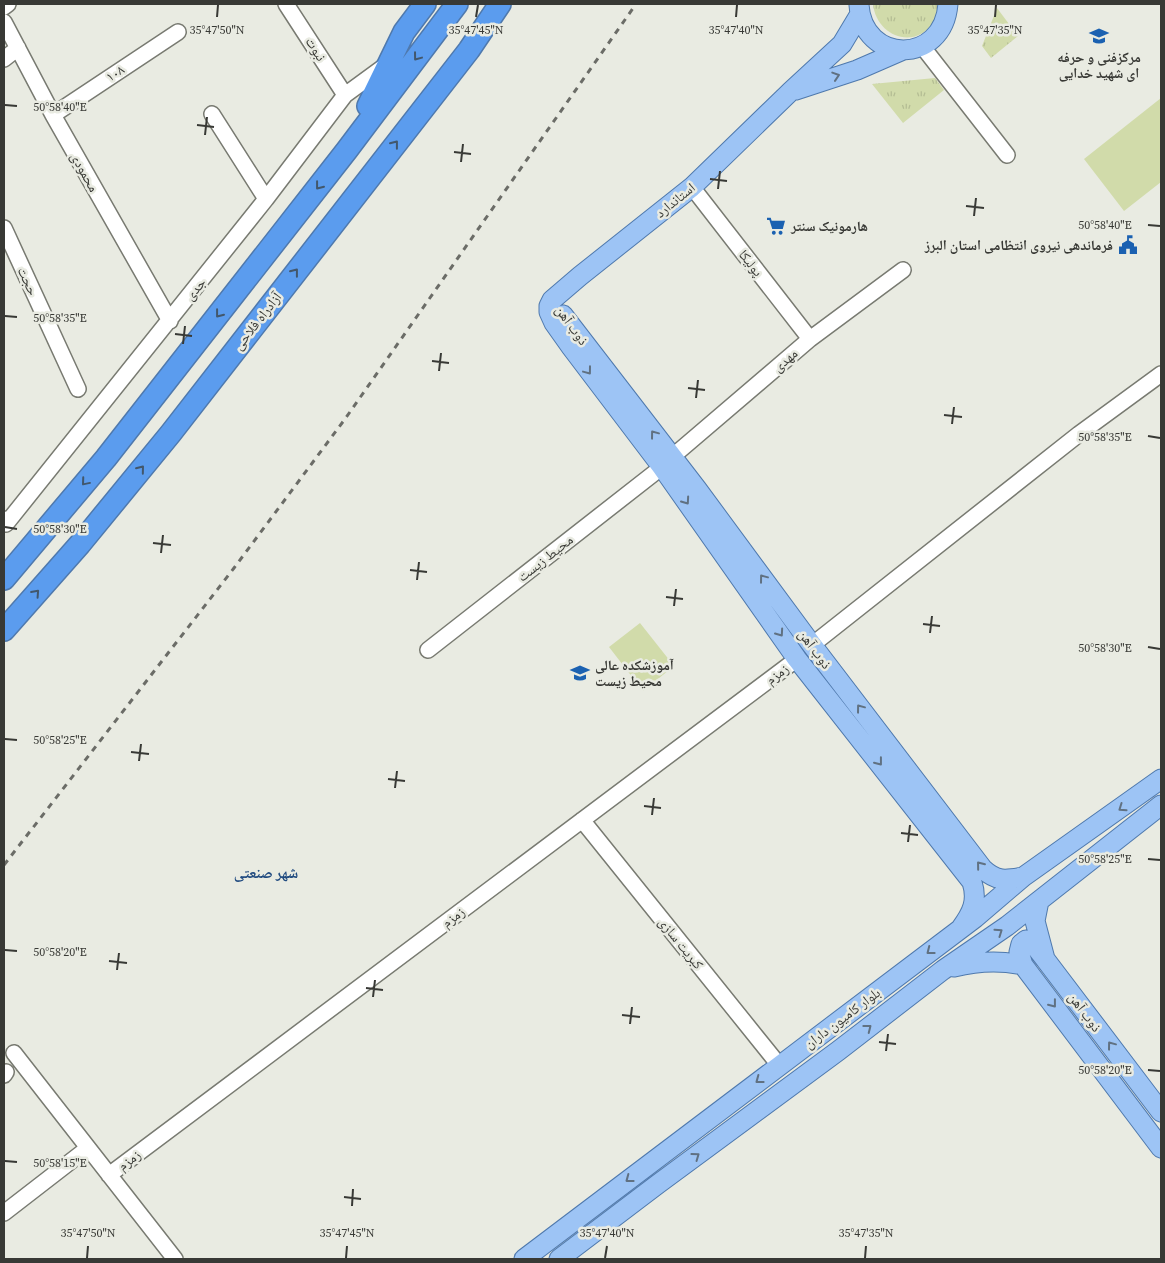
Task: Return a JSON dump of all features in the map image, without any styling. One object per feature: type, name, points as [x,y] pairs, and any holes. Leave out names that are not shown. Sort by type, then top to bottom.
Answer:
[{"type":"highway","points":[[347,150],[404,32],[425,4]]},
{"type":"highway","points":[[4,579],[106,458],[347,150],[457,4]]},
{"type":"highway","name":"آزادراه فلاحی","points":[[4,630],[80,544],[171,433],[469,50],[500,4]]},
{"type":"main road","points":[[922,46],[931,41],[941,30],[949,8]]},
{"type":"main road","points":[[860,9],[865,28],[875,40],[888,48],[903,50]]},
{"type":"main road","name":"استاندارد","points":[[552,300],[692,187],[842,44],[860,9]]},
{"type":"main road","name":"استاندارد","points":[[790,92],[857,70],[903,50],[922,46]]},
{"type":"main road","name":"ذوب آهن","points":[[552,300],[556,302],[567,321],[667,462],[797,658],[972,882],[975,902],[969,917],[961,928]]},
{"type":"main road","name":"ذوب آهن","points":[[667,462],[812,646],[983,869],[992,877],[1006,880],[1023,877]]},
{"type":"main road","name":"بلوار کامیون داران","points":[[524,1259],[961,928],[1023,877],[1161,779]]},
{"type":"main road","name":"بلوار کامیون داران","points":[[559,1259],[838,1051],[943,970],[1007,926],[1161,805]]},
{"type":"main road","name":"ذوب آهن","points":[[1038,901],[1035,921],[1045,958],[1161,1112]]},
{"type":"main road","points":[[943,970],[971,963],[994,961],[1023,965],[1019,952],[1021,944],[1026,940],[1034,943],[1045,958]]},
{"type":"main road","name":"ذوب آهن","points":[[1023,965],[1161,1148]]},
{"type":"main road","points":[[826,1031],[838,1051]]},
{"type":"street","points":[[4,7],[8,4]]},
{"type":"street","name":"نبوت","points":[[286,4],[345,95]]},
{"type":"street","name":"محمودی","points":[[4,22],[53,115],[170,321]]},
{"type":"street","name":"۱۰۸","points":[[53,115],[178,32]]},
{"type":"street","points":[[922,46],[1007,155]]},
{"type":"street","points":[[4,59],[18,48]]},
{"type":"street","name":"جدی","points":[[5,522],[170,321],[345,95],[390,62]]},
{"type":"street","points":[[212,114],[266,199]]},
{"type":"street","name":"پولیکا","points":[[692,187],[810,338]]},
{"type":"street","name":"حجت","points":[[4,228],[78,390]]},
{"type":"street","name":"مهدی","points":[[667,462],[810,338],[903,270]]},
{"type":"street","points":[[812,646],[1079,434],[1161,374]]},
{"type":"street","name":"محیط زیست","points":[[428,650],[667,462]]},
{"type":"street","name":"زمزم","points":[[109,1175],[797,658]]},
{"type":"street","name":"کبریت سازی","points":[[582,820],[779,1065]]},
{"type":"street","points":[[14,1053],[175,1259]]},
{"type":"street","points":[[4,1213],[88,1148]]},
{"type":"green space","points":[[873,4],[938,4],[933,23],[916,36],[906,37],[897,36],[881,24]]},
{"type":"green space","points":[[997,8],[1018,36],[991,58],[982,46]]},
{"type":"green space","points":[[935,78],[944,90],[903,123],[872,84]]},
{"type":"green space","points":[[1161,98],[1161,182],[1124,211],[1084,159]]},
{"type":"green space","points":[[640,623],[674,666],[643,691],[609,647]]},
{"type":"railway","points":[[4,865],[234,568],[345,419],[636,4]]},
{"type":"place","name":"مرکزفنی و حرفه ای شهید خدایی","points":[[1099,36]]},
{"type":"place","name":"هارمونیک سنتر","points":[[776,226]]},
{"type":"place","name":"فرماندهی نیروی انتظامی استان البرز","points":[[1128,245]]},
{"type":"place","name":"آموزشکده عالی محیط زیست","points":[[580,673]]},
{"type":"district","name":"شهر صنعتی","points":[[266,872]]}]
